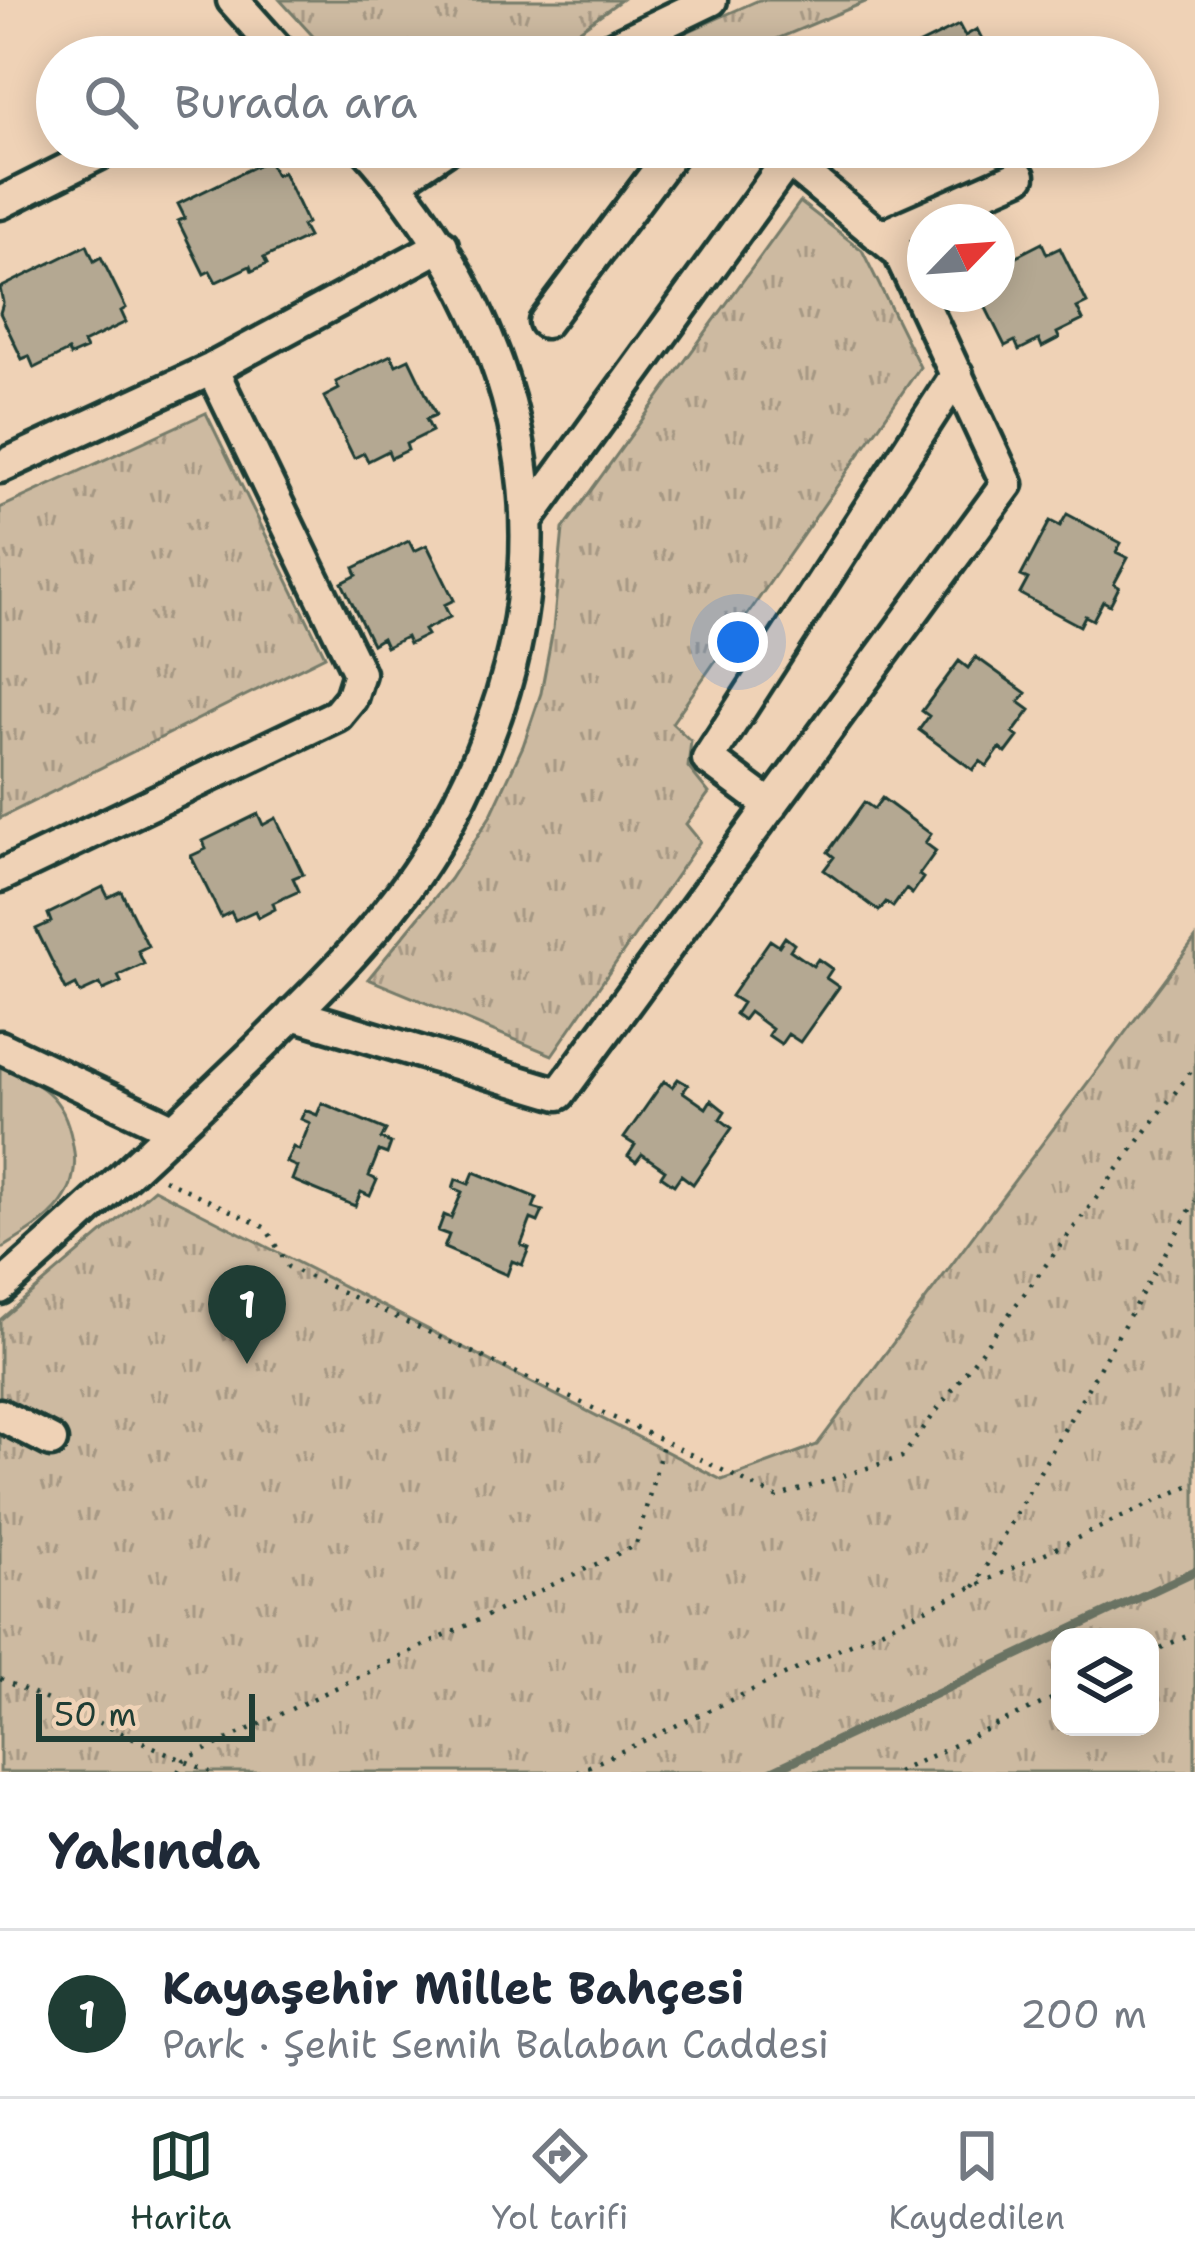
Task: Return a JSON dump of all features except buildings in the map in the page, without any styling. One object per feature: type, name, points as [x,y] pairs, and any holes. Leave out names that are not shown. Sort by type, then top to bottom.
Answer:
[{"type":"street","points":[[233,0],[265,36]]},
{"type":"street","points":[[636,36],[711,0]]},
{"type":"street","points":[[0,203],[70,168]]},
{"type":"street","points":[[0,1288],[175,1130],[364,939],[430,852],[474,773],[511,670],[520,632],[528,547],[522,463],[509,403],[476,314],[442,244],[384,168]]},
{"type":"street","points":[[396,182],[417,168]]},
{"type":"street","points":[[544,322],[660,168]]},
{"type":"street","points":[[526,520],[770,168]]},
{"type":"street","points":[[293,1014],[559,1094],[1007,484],[899,252],[797,168]]},
{"type":"street","points":[[880,237],[1019,176]]},
{"type":"street","points":[[0,467],[212,369],[442,244]]},
{"type":"street","points":[[0,876],[337,716],[351,698],[359,673],[212,369]]},
{"type":"street","points":[[771,806],[708,759],[957,374]]},
{"type":"street","points":[[0,1047],[175,1130]]},
{"type":"street","points":[[0,1415],[52,1442]]},
{"type":"path","points":[[137,1166],[266,1228],[288,1268],[776,1497],[902,1456],[1195,1066]]},
{"type":"path","points":[[973,1588],[1195,1202]]},
{"type":"path","points":[[178,1772],[184,1760],[636,1546],[664,1441]]},
{"type":"path","points":[[578,1772],[1195,1483]]},
{"type":"path","points":[[1159,1649],[1195,1631]]},
{"type":"path","points":[[0,1678],[210,1772]]},
{"type":"path","points":[[897,1772],[1051,1699]]},
{"type":"green space","points":[[280,0],[621,0],[571,36],[313,36]]},
{"type":"green space","points":[[759,0],[870,0],[784,36],[678,36]]},
{"type":"green space","points":[[800,202],[862,250],[920,367],[672,723],[691,741],[688,767],[709,793],[686,824],[700,841],[552,1055],[368,979],[450,879],[491,815],[523,746],[541,693],[553,629],[563,529]]},
{"type":"green space","points":[[206,413],[325,656],[0,818],[0,508]]},
{"type":"green space","points":[[1195,939],[1195,1772],[0,1772],[0,1320],[154,1189],[722,1480],[817,1445]]},
{"type":"green space","points":[[0,1065],[42,1088],[60,1106],[75,1163],[70,1187],[59,1205],[0,1250]]},
{"type":"waterway","points":[[770,1772],[1195,1571]]},
{"type":"place","name":"Kayaşehir Millet Bahçesi","points":[[247,1364]]}]
